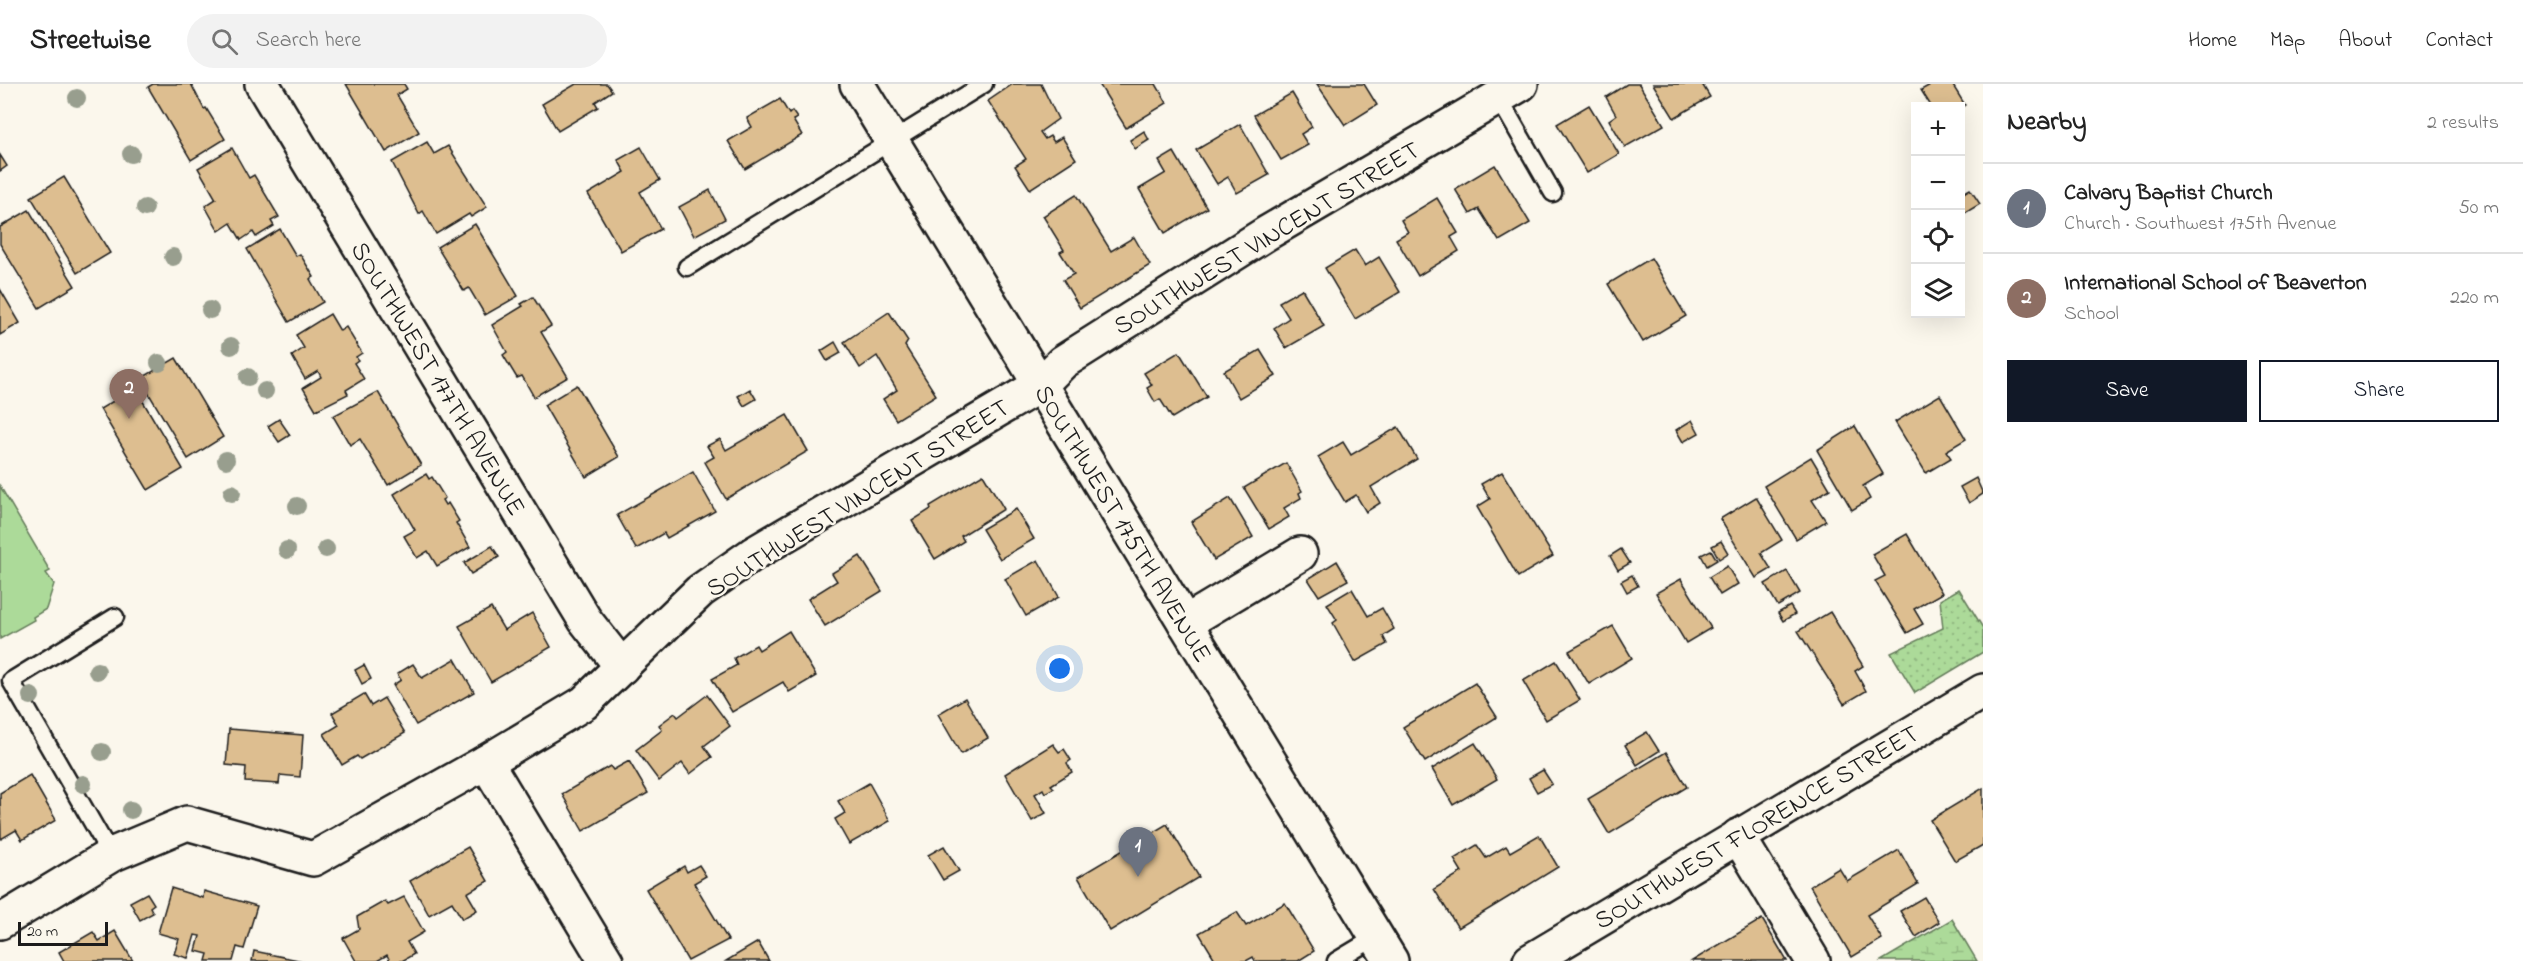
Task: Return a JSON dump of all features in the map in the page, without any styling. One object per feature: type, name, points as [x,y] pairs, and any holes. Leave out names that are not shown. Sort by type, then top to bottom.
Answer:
[{"type":"street","name":"SOUTHWEST 177TH AVENUE","points":[[262,84],[585,620],[622,667]]},
{"type":"street","name":"SOUTHWEST 175TH AVENUE","points":[[857,84],[1383,949]]},
{"type":"street","name":"SOUTHWEST VINCENT STREET","points":[[0,922],[111,855],[187,823],[313,859],[486,762],[584,703],[700,591],[753,554],[1040,385],[1063,362],[1267,233],[1509,91]]},
{"type":"street","points":[[1185,623],[1300,554]]},
{"type":"street","name":"SOUTHWEST FLORENCE STREET","points":[[1530,961],[1738,836],[1980,701]]},
{"type":"street","points":[[486,762],[606,961]]},
{"type":"street","points":[[1738,836],[1813,961]]},
{"type":"lane","points":[[687,267],[984,84]]},
{"type":"lane","points":[[1509,91],[1553,193]]},
{"type":"lane","points":[[111,855],[11,681],[115,617]]},
{"type":"lane","points":[[1335,961],[1383,949]]},
{"type":"green space","points":[[0,486],[50,571],[46,573],[54,584],[46,609],[33,617],[34,620],[0,639]]},
{"type":"green space","points":[[1959,589],[1983,628],[1983,652],[1915,693],[1891,653],[1943,628],[1940,600]]},
{"type":"green space","points":[[1952,919],[1977,961],[1881,961]]},
{"type":"building","points":[[153,84],[191,84],[204,109],[206,108],[225,139],[191,160],[148,87]]},
{"type":"building","points":[[346,84],[404,84],[407,89],[397,95],[419,132],[386,152]]},
{"type":"building","points":[[576,84],[607,84],[612,91],[595,102],[598,107],[558,131],[542,104]]},
{"type":"building","points":[[1013,84],[1041,84],[1058,119],[1040,132],[1045,139],[1050,136],[1054,142],[1062,137],[1076,159],[1030,189],[1015,166],[1026,159],[988,101]]},
{"type":"building","points":[[1099,84],[1156,84],[1167,103],[1126,128]]},
{"type":"building","points":[[1317,84],[1364,84],[1377,105],[1345,125]]},
{"type":"building","points":[[1627,84],[1639,84],[1664,125],[1625,147],[1609,120],[1616,115],[1606,97]]},
{"type":"building","points":[[1653,84],[1702,84],[1710,97],[1674,118]]},
{"type":"building","points":[[1932,84],[1952,84],[1963,102],[1928,102],[1921,90]]},
{"type":"building","points":[[1292,93],[1312,127],[1301,134],[1308,145],[1281,160],[1254,115]]},
{"type":"building","points":[[780,99],[789,114],[792,111],[797,118],[793,120],[802,135],[745,169],[728,141],[752,127],[747,118]]},
{"type":"building","points":[[1589,105],[1619,154],[1587,173],[1557,124]]},
{"type":"building","points":[[1240,124],[1269,175],[1237,193],[1228,177],[1217,184],[1196,150]]},
{"type":"building","points":[[1144,131],[1149,140],[1135,149],[1130,140]]},
{"type":"building","points":[[427,142],[434,154],[448,146],[487,207],[471,217],[469,214],[436,234],[423,211],[419,214],[392,162]]},
{"type":"building","points":[[641,147],[660,180],[640,192],[661,229],[621,251],[588,194],[625,172],[618,160]]},
{"type":"building","points":[[232,148],[249,178],[254,175],[279,217],[271,221],[274,226],[256,237],[253,232],[241,240],[231,223],[219,231],[205,206],[216,199],[198,168]]},
{"type":"building","points":[[1174,152],[1207,208],[1165,233],[1139,189],[1166,173],[1159,161]]},
{"type":"building","points":[[0,155],[7,166],[0,171]]},
{"type":"building","points":[[1495,165],[1530,223],[1499,241],[1479,209],[1470,214],[1455,189]]},
{"type":"building","points":[[64,177],[110,253],[77,273],[31,197]]},
{"type":"building","points":[[1970,189],[1980,204],[1965,213],[1965,210],[1965,192]]},
{"type":"building","points":[[710,190],[725,219],[694,236],[679,207]]},
{"type":"building","points":[[1076,195],[1111,251],[1134,237],[1150,265],[1080,308],[1063,280],[1074,274],[1060,252],[1064,250],[1043,216]]},
{"type":"building","points":[[1437,198],[1458,233],[1451,237],[1459,251],[1418,276],[1396,239],[1408,232],[1401,220]]},
{"type":"building","points":[[29,210],[75,286],[39,308],[0,244],[0,227]]},
{"type":"building","points":[[475,224],[518,296],[485,315],[469,288],[464,291],[437,247]]},
{"type":"building","points":[[280,229],[296,256],[300,254],[314,277],[310,279],[323,302],[289,322],[247,249]]},
{"type":"building","points":[[1355,250],[1365,266],[1379,257],[1400,292],[1355,319],[1325,268]]},
{"type":"building","points":[[1651,258],[1686,316],[1643,342],[1608,284]]},
{"type":"building","points":[[0,289],[20,323],[0,335]]},
{"type":"building","points":[[1302,289],[1324,326],[1286,348],[1274,328],[1289,318],[1279,302]]},
{"type":"building","points":[[533,297],[551,326],[541,332],[568,377],[534,397],[522,376],[517,378],[503,355],[507,352],[492,325]]},
{"type":"building","points":[[889,312],[908,341],[905,346],[936,395],[896,420],[883,399],[897,390],[877,356],[860,368],[844,342]]},
{"type":"building","points":[[330,314],[340,331],[346,327],[362,353],[356,357],[358,360],[354,363],[364,379],[346,390],[348,394],[316,410],[303,388],[321,377],[318,371],[305,379],[292,356],[304,348],[296,335]]},
{"type":"building","points":[[835,342],[841,353],[827,361],[821,351]]},
{"type":"building","points":[[1260,350],[1276,376],[1239,398],[1224,371]]},
{"type":"building","points":[[1179,352],[1207,397],[1172,418],[1160,399],[1155,402],[1147,388],[1152,385],[1144,373]]},
{"type":"building","points":[[176,358],[223,437],[188,459],[140,379]]},
{"type":"building","points":[[577,385],[619,457],[586,477],[544,405]]},
{"type":"building","points":[[135,388],[183,469],[148,490],[100,409]]},
{"type":"building","points":[[750,389],[756,399],[744,406],[738,396]]},
{"type":"building","points":[[378,392],[421,465],[388,485],[360,439],[350,445],[333,416]]},
{"type":"building","points":[[1940,395],[1966,439],[1946,451],[1951,458],[1926,473],[1895,422]]},
{"type":"building","points":[[787,415],[808,451],[726,499],[705,462],[714,457],[707,446],[720,439],[726,450]]},
{"type":"building","points":[[279,419],[290,435],[279,442],[268,426]]},
{"type":"building","points":[[1692,420],[1699,433],[1683,442],[1676,430]]},
{"type":"building","points":[[1855,426],[1883,474],[1863,486],[1870,499],[1852,510],[1817,450]]},
{"type":"building","points":[[1398,427],[1417,459],[1371,487],[1380,503],[1366,512],[1356,495],[1345,502],[1318,457],[1343,442],[1351,455]]},
{"type":"building","points":[[1811,457],[1830,489],[1812,500],[1826,521],[1796,539],[1764,486]]},
{"type":"building","points":[[1286,463],[1302,491],[1299,493],[1301,498],[1284,508],[1289,517],[1269,529],[1244,488]]},
{"type":"building","points":[[693,472],[715,511],[667,538],[664,533],[636,549],[617,515]]},
{"type":"building","points":[[1502,472],[1553,556],[1518,577],[1477,507],[1490,499],[1481,484]]},
{"type":"building","points":[[426,474],[429,479],[432,477],[445,498],[442,500],[445,505],[448,503],[459,521],[456,523],[470,547],[437,566],[428,551],[417,558],[404,536],[415,530],[394,494]]},
{"type":"building","points":[[983,474],[1004,509],[961,536],[964,541],[935,559],[912,521],[931,509],[930,506]]},
{"type":"building","points":[[1976,478],[1983,494],[1969,503],[1960,487]]},
{"type":"building","points":[[1756,497],[1782,540],[1761,553],[1771,569],[1756,578],[1720,519]]},
{"type":"building","points":[[1230,498],[1253,537],[1214,560],[1191,522]]},
{"type":"building","points":[[1016,509],[1034,539],[1000,559],[982,529]]},
{"type":"building","points":[[1907,534],[1942,593],[1914,609],[1923,624],[1907,633],[1875,581],[1885,576],[1872,554]]},
{"type":"building","points":[[1721,541],[1728,553],[1719,559],[1712,546]]},
{"type":"building","points":[[492,546],[499,557],[471,574],[464,563]]},
{"type":"building","points":[[1621,549],[1630,563],[1618,570],[1610,556]]},
{"type":"building","points":[[1711,550],[1717,560],[1707,566],[1701,555]]},
{"type":"building","points":[[860,556],[882,591],[825,626],[808,599],[837,581],[832,573]]},
{"type":"building","points":[[1038,560],[1059,597],[1026,616],[1005,579]]},
{"type":"building","points":[[1337,561],[1348,580],[1319,596],[1308,579]]},
{"type":"building","points":[[1727,566],[1738,584],[1720,595],[1709,577]]},
{"type":"building","points":[[1787,571],[1800,593],[1778,606],[1765,584]]},
{"type":"building","points":[[1632,575],[1638,586],[1627,592],[1621,581]]},
{"type":"building","points":[[1681,579],[1711,628],[1686,643],[1656,593]]},
{"type":"building","points":[[1352,589],[1368,616],[1382,608],[1394,629],[1383,636],[1387,644],[1355,662],[1333,623],[1337,620],[1327,604]]},
{"type":"building","points":[[1790,606],[1795,614],[1783,621],[1778,613]]},
{"type":"building","points":[[491,608],[504,630],[532,613],[551,647],[491,682],[459,626]]},
{"type":"building","points":[[1830,612],[1863,666],[1855,671],[1866,691],[1844,704],[1798,631]]},
{"type":"building","points":[[1613,626],[1632,658],[1589,684],[1569,651]]},
{"type":"building","points":[[789,631],[816,676],[789,692],[783,682],[732,712],[712,679],[737,665],[734,658],[756,645],[759,650]]},
{"type":"building","points":[[455,659],[474,692],[416,725],[393,685],[401,680],[397,674],[413,664],[422,678]]},
{"type":"building","points":[[1556,661],[1580,700],[1546,720],[1523,681]]},
{"type":"building","points":[[364,665],[371,679],[362,684],[355,670]]},
{"type":"building","points":[[1475,683],[1497,717],[1425,762],[1403,727]]},
{"type":"building","points":[[364,694],[371,706],[384,698],[405,733],[360,759],[357,756],[342,765],[324,734],[339,725],[332,713]]},
{"type":"building","points":[[707,695],[730,726],[704,746],[712,757],[690,774],[682,763],[659,781],[636,750],[662,730],[659,725],[675,713],[678,717]]},
{"type":"building","points":[[965,698],[988,738],[961,754],[938,714]]},
{"type":"building","points":[[229,729],[303,735],[300,777],[280,775],[279,784],[245,782],[246,767],[226,765]]},
{"type":"building","points":[[1647,732],[1659,751],[1637,765],[1625,745]]},
{"type":"building","points":[[1475,743],[1497,779],[1453,805],[1432,769]]},
{"type":"building","points":[[1053,744],[1059,752],[1064,749],[1071,760],[1067,763],[1072,772],[1051,785],[1054,788],[1045,793],[1043,789],[1035,794],[1046,813],[1032,821],[1005,774]]},
{"type":"building","points":[[1666,752],[1687,787],[1609,834],[1588,799]]},
{"type":"building","points":[[629,761],[648,793],[583,831],[562,794],[610,766],[613,770]]},
{"type":"building","points":[[1543,770],[1552,784],[1537,792],[1529,778]]},
{"type":"building","points":[[30,775],[56,820],[22,840],[16,830],[1,839],[0,793]]},
{"type":"building","points":[[869,783],[890,821],[849,844],[835,819],[845,813],[838,801]]},
{"type":"building","points":[[1983,788],[1983,845],[1955,861],[1930,820]]},
{"type":"building","points":[[1167,824],[1199,877],[1110,931],[1078,877]]},
{"type":"building","points":[[1539,835],[1558,867],[1458,928],[1434,889],[1462,872],[1454,859],[1477,845],[1486,858],[1506,846],[1510,852]]},
{"type":"building","points":[[944,846],[959,871],[943,880],[928,855]]},
{"type":"building","points":[[468,847],[488,881],[467,893],[477,910],[462,919],[452,902],[429,915],[410,881]]},
{"type":"building","points":[[1899,850],[1918,884],[1867,915],[1882,939],[1852,957],[1810,886],[1839,868],[1847,881]]},
{"type":"building","points":[[699,865],[706,876],[694,883],[728,940],[688,961],[646,889],[684,866],[687,872]]},
{"type":"building","points":[[171,888],[203,898],[204,891],[257,906],[244,949],[237,947],[233,961],[206,961],[208,954],[196,951],[200,936],[195,935],[188,958],[174,954],[179,939],[158,933]]},
{"type":"building","points":[[147,893],[154,904],[150,907],[153,913],[140,920],[130,902]]},
{"type":"building","points":[[404,897],[424,932],[407,942],[414,954],[402,961],[390,961],[387,955],[377,961],[356,961],[343,938],[359,929],[357,917],[385,901],[388,905]]},
{"type":"building","points":[[1924,897],[1939,922],[1916,937],[1900,911]]},
{"type":"building","points":[[1285,903],[1314,951],[1298,961],[1255,961],[1253,957],[1246,961],[1216,961],[1199,933],[1237,912],[1246,926]]},
{"type":"building","points":[[1762,919],[1787,961],[1692,961]]},
{"type":"building","points":[[115,931],[133,961],[64,961],[59,952],[93,932],[99,941]]},
{"type":"building","points":[[758,942],[769,961],[726,961]]},
{"type":"building","points":[[254,951],[303,961],[252,961]]},
{"type":"place","name":"International School of Beaverton","points":[[129,419]]},
{"type":"place","name":"Calvary Baptist Church","points":[[1138,877]]}]
